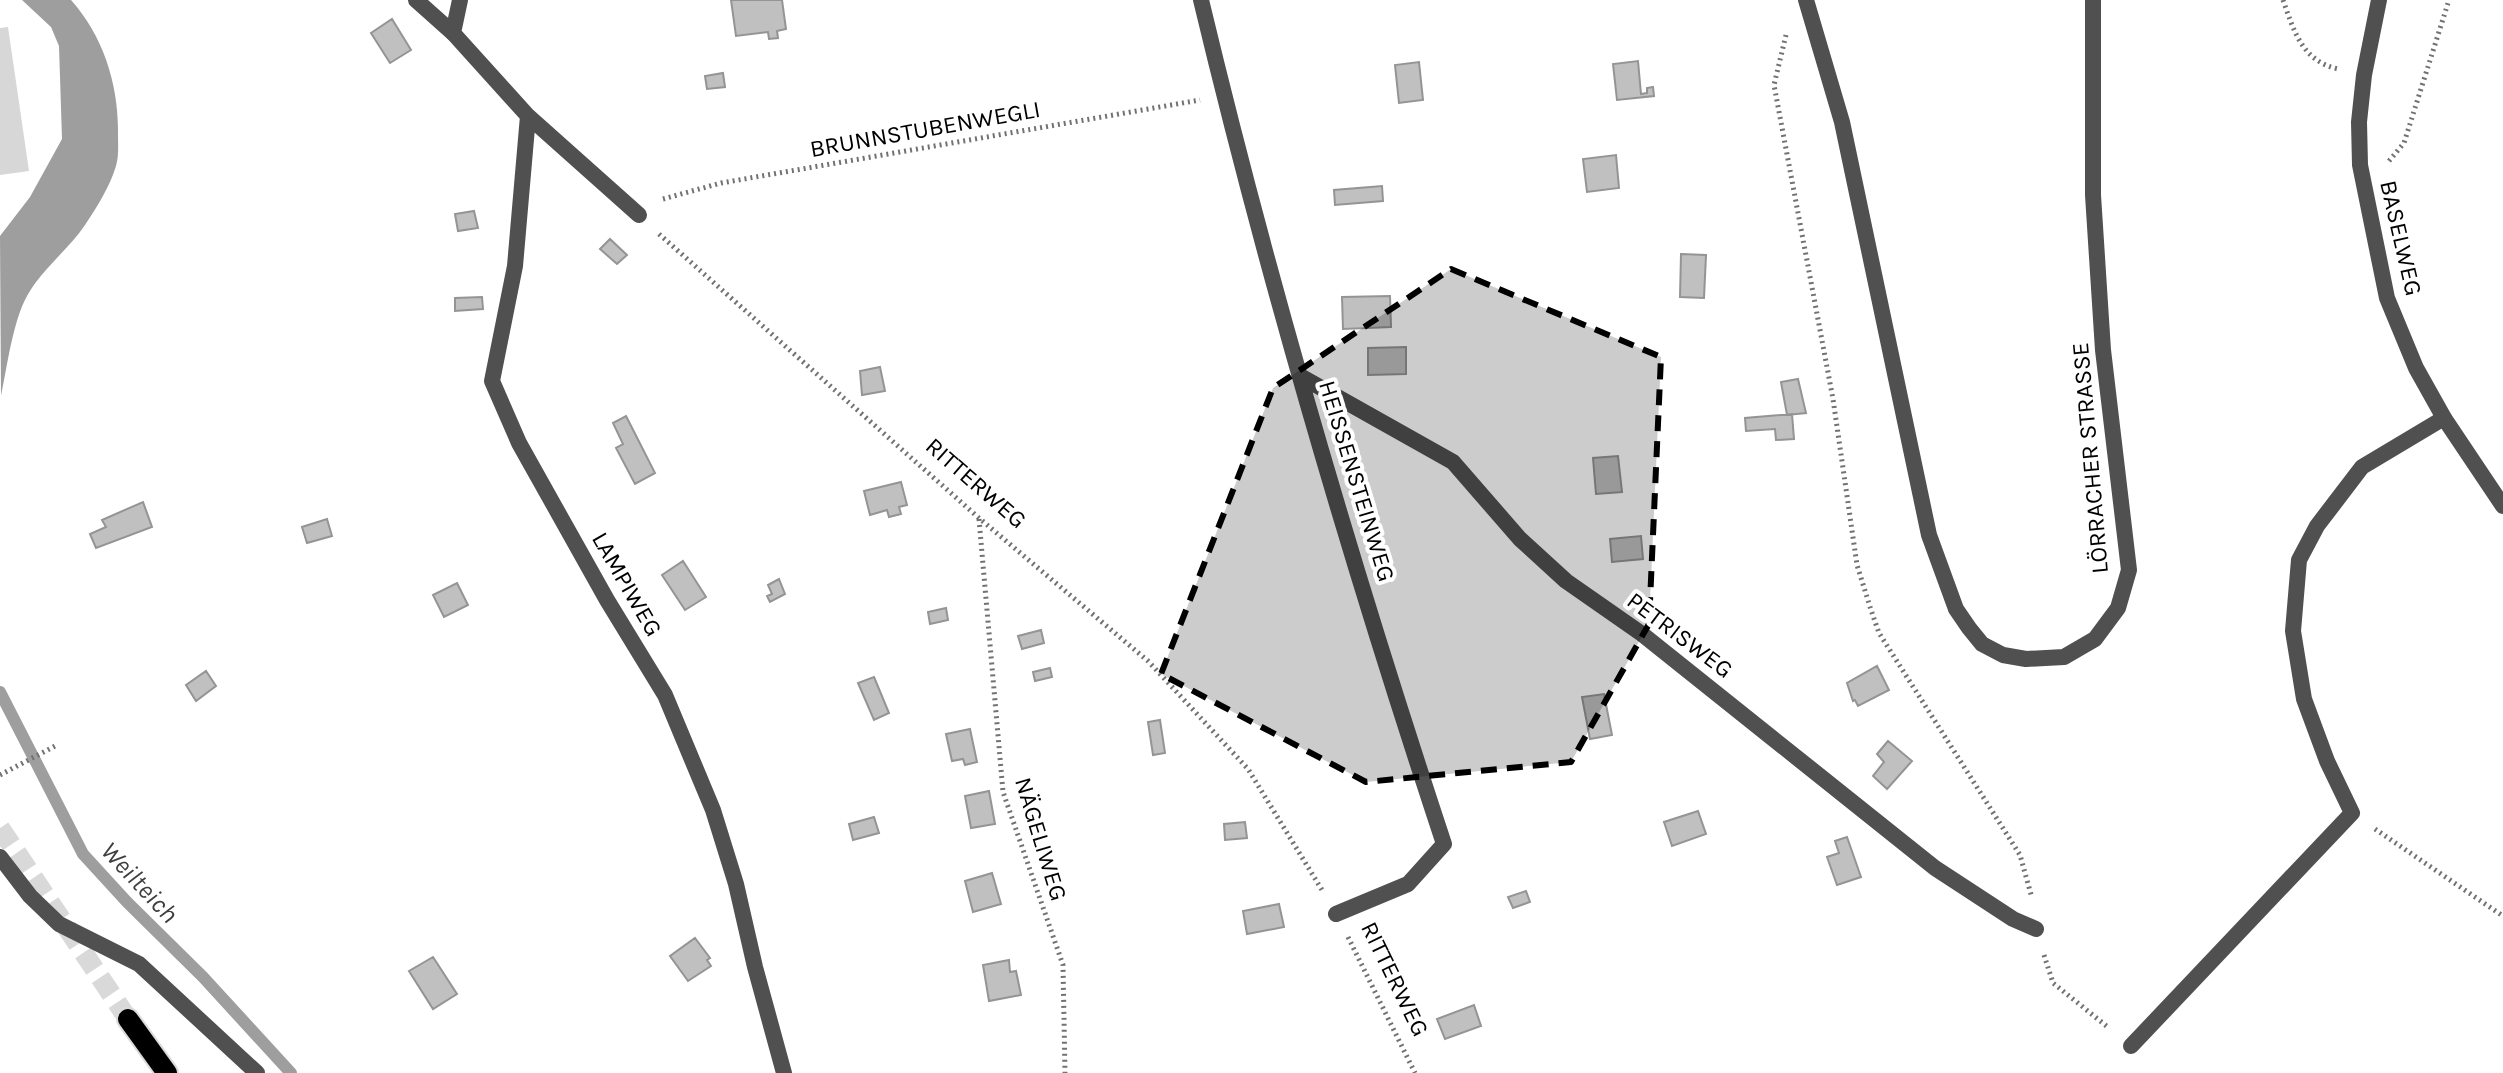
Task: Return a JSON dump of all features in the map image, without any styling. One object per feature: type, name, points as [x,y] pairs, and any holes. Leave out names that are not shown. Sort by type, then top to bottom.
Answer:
[{"type":"main road","points":[[128,1019],[167,1073]]},
{"type":"street","points":[[416,0],[453,33],[528,116],[639,215]]},
{"type":"street","points":[[453,33],[460,0]]},
{"type":"street","name":"HEISSENSTEINWEG","points":[[1201,0],[1300,376],[1444,844],[1408,884],[1336,914]]},
{"type":"street","name":"LÖRRACHER STRASSE","points":[[1806,0],[1842,122],[1929,535],[1956,609],[1969,628],[1982,644],[2003,655],[2026,659],[2064,657],[2095,639],[2118,608],[2129,570],[2103,350],[2093,195],[2093,0]]},
{"type":"street","name":"BASELWEG","points":[[2379,0],[2364,75],[2359,122],[2360,165],[2387,298],[2416,368],[2444,418],[2503,506]]},
{"type":"street","name":"LAMPIWEG","points":[[528,116],[515,266],[492,381],[519,443],[607,600],[665,695],[713,810],[736,884],[784,1073]]},
{"type":"street","name":"PETRISWEG","points":[[1300,376],[1453,462],[1520,539],[1566,581],[1642,634],[1935,868],[2013,919],[2036,929]]},
{"type":"street","points":[[2131,1046],[2352,813],[2327,761],[2304,699],[2293,631],[2299,560],[2317,526],[2362,467],[2444,418]]},
{"type":"street","points":[[0,857],[30,896],[59,924],[139,964],[257,1073]]},
{"type":"path","points":[[2283,0],[2306,53],[2325,66],[2364,75]]},
{"type":"path","points":[[2360,165],[2388,162],[2404,143],[2449,0]]},
{"type":"path","points":[[1790,25],[1774,85],[1833,399],[1857,565],[1879,633],[2020,855],[2031,891],[2036,929],[2053,983],[2131,1046]]},
{"type":"path","name":"BRUNNSTUBENWEGLI","points":[[639,215],[653,201],[721,183],[1224,95]]},
{"type":"path","name":"RITTERWEG","points":[[639,215],[979,518],[1148,661],[1248,769],[1336,914],[1415,1073]]},
{"type":"path","name":"NÄGELIWEG","points":[[979,518],[1003,792],[1063,965],[1065,1073]]},
{"type":"path","points":[[0,775],[57,745]]},
{"type":"path","points":[[2352,813],[2503,916]]},
{"type":"highlighted area","points":[[1451,269],[1661,357],[1649,624],[1571,762],[1366,782],[1161,674],[1273,388]]},
{"type":"shaded area","points":[[22,0],[71,0],[83,14],[101,46],[112,81],[118,117],[118,154],[110,181],[90,218],[40,277],[22,306],[1,396],[0,236],[30,197],[62,139],[59,46],[51,27]]},
{"type":"shaded area","points":[[8,27],[29,171],[0,175],[0,28]]},
{"type":"building","points":[[731,0],[782,0],[786,29],[777,31],[778,38],[769,39],[768,32],[736,36]]},
{"type":"building","points":[[392,19],[411,50],[390,63],[371,33]]},
{"type":"building","points":[[1638,61],[1641,94],[1653,87],[1654,96],[1617,100],[1613,64]]},
{"type":"building","points":[[1419,62],[1423,100],[1399,103],[1395,65]]},
{"type":"building","points":[[723,73],[725,87],[707,89],[705,76]]},
{"type":"building","points":[[1616,155],[1619,188],[1587,192],[1583,159]]},
{"type":"building","points":[[1382,186],[1383,201],[1335,205],[1334,190]]},
{"type":"building","points":[[474,211],[478,228],[458,231],[455,214]]},
{"type":"building","points":[[610,239],[627,255],[617,264],[600,249]]},
{"type":"building","points":[[1681,254],[1706,255],[1704,298],[1680,297]]},
{"type":"building","points":[[1390,296],[1391,327],[1343,329],[1342,297]]},
{"type":"building","points":[[482,297],[483,309],[455,311],[455,298]]},
{"type":"building","points":[[1406,347],[1406,374],[1368,375],[1368,348]]},
{"type":"building","points":[[880,367],[885,391],[862,395],[860,371]]},
{"type":"building","points":[[1798,379],[1806,413],[1787,415],[1781,382]]},
{"type":"building","points":[[1792,414],[1794,439],[1776,440],[1775,429],[1746,431],[1745,418]]},
{"type":"building","points":[[626,416],[655,473],[635,484],[616,448],[623,444],[613,423]]},
{"type":"building","points":[[1618,456],[1622,492],[1596,494],[1593,458]]},
{"type":"building","points":[[901,482],[907,505],[899,507],[901,514],[889,517],[887,510],[870,515],[864,491]]},
{"type":"building","points":[[143,502],[152,527],[96,548],[90,534],[106,527],[102,520]]},
{"type":"building","points":[[327,519],[332,536],[307,543],[302,527]]},
{"type":"building","points":[[1641,536],[1643,559],[1612,562],[1610,539]]},
{"type":"building","points":[[683,561],[706,597],[685,610],[662,575]]},
{"type":"building","points":[[779,579],[785,594],[770,602],[767,596],[772,594],[768,585]]},
{"type":"building","points":[[457,583],[468,605],[444,617],[433,595]]},
{"type":"building","points":[[946,608],[948,620],[930,624],[928,612]]},
{"type":"building","points":[[1041,630],[1044,643],[1022,649],[1018,636]]},
{"type":"building","points":[[1877,666],[1889,690],[1858,706],[1847,683]]},
{"type":"building","points":[[1050,668],[1052,677],[1035,681],[1033,672]]},
{"type":"building","points":[[206,671],[216,686],[196,701],[186,685]]},
{"type":"building","points":[[874,677],[889,713],[874,720],[858,683]]},
{"type":"building","points":[[1604,694],[1612,735],[1590,739],[1582,697]]},
{"type":"building","points":[[1160,720],[1165,753],[1153,755],[1148,722]]},
{"type":"building","points":[[970,729],[977,762],[965,765],[963,759],[952,761],[946,734]]},
{"type":"building","points":[[1888,741],[1912,761],[1887,789],[1873,776],[1884,762],[1877,754]]},
{"type":"building","points":[[989,791],[995,824],[971,828],[965,796]]},
{"type":"building","points":[[1698,811],[1706,834],[1672,846],[1664,822]]},
{"type":"building","points":[[874,817],[879,833],[853,840],[849,824]]},
{"type":"building","points":[[1245,822],[1247,838],[1225,840],[1224,824]]},
{"type":"building","points":[[1847,837],[1861,877],[1837,885],[1827,857],[1839,853],[1835,841]]},
{"type":"building","points":[[992,873],[1001,904],[973,912],[965,881]]},
{"type":"building","points":[[1526,891],[1530,902],[1513,908],[1508,897]]},
{"type":"building","points":[[1279,904],[1284,927],[1247,934],[1243,911]]},
{"type":"building","points":[[695,938],[710,958],[707,960],[711,966],[688,981],[670,956]]},
{"type":"building","points":[[433,957],[457,994],[433,1009],[409,971]]},
{"type":"building","points":[[1009,960],[1010,972],[1016,971],[1021,995],[989,1001],[983,965]]},
{"type":"building","points":[[1474,1005],[1481,1026],[1445,1039],[1437,1019]]},
{"type":"waterway","name":"Weilteich","points":[[0,692],[83,854],[291,1073]]},
{"type":"tunnel","points":[[0,828],[128,1019]]}]
